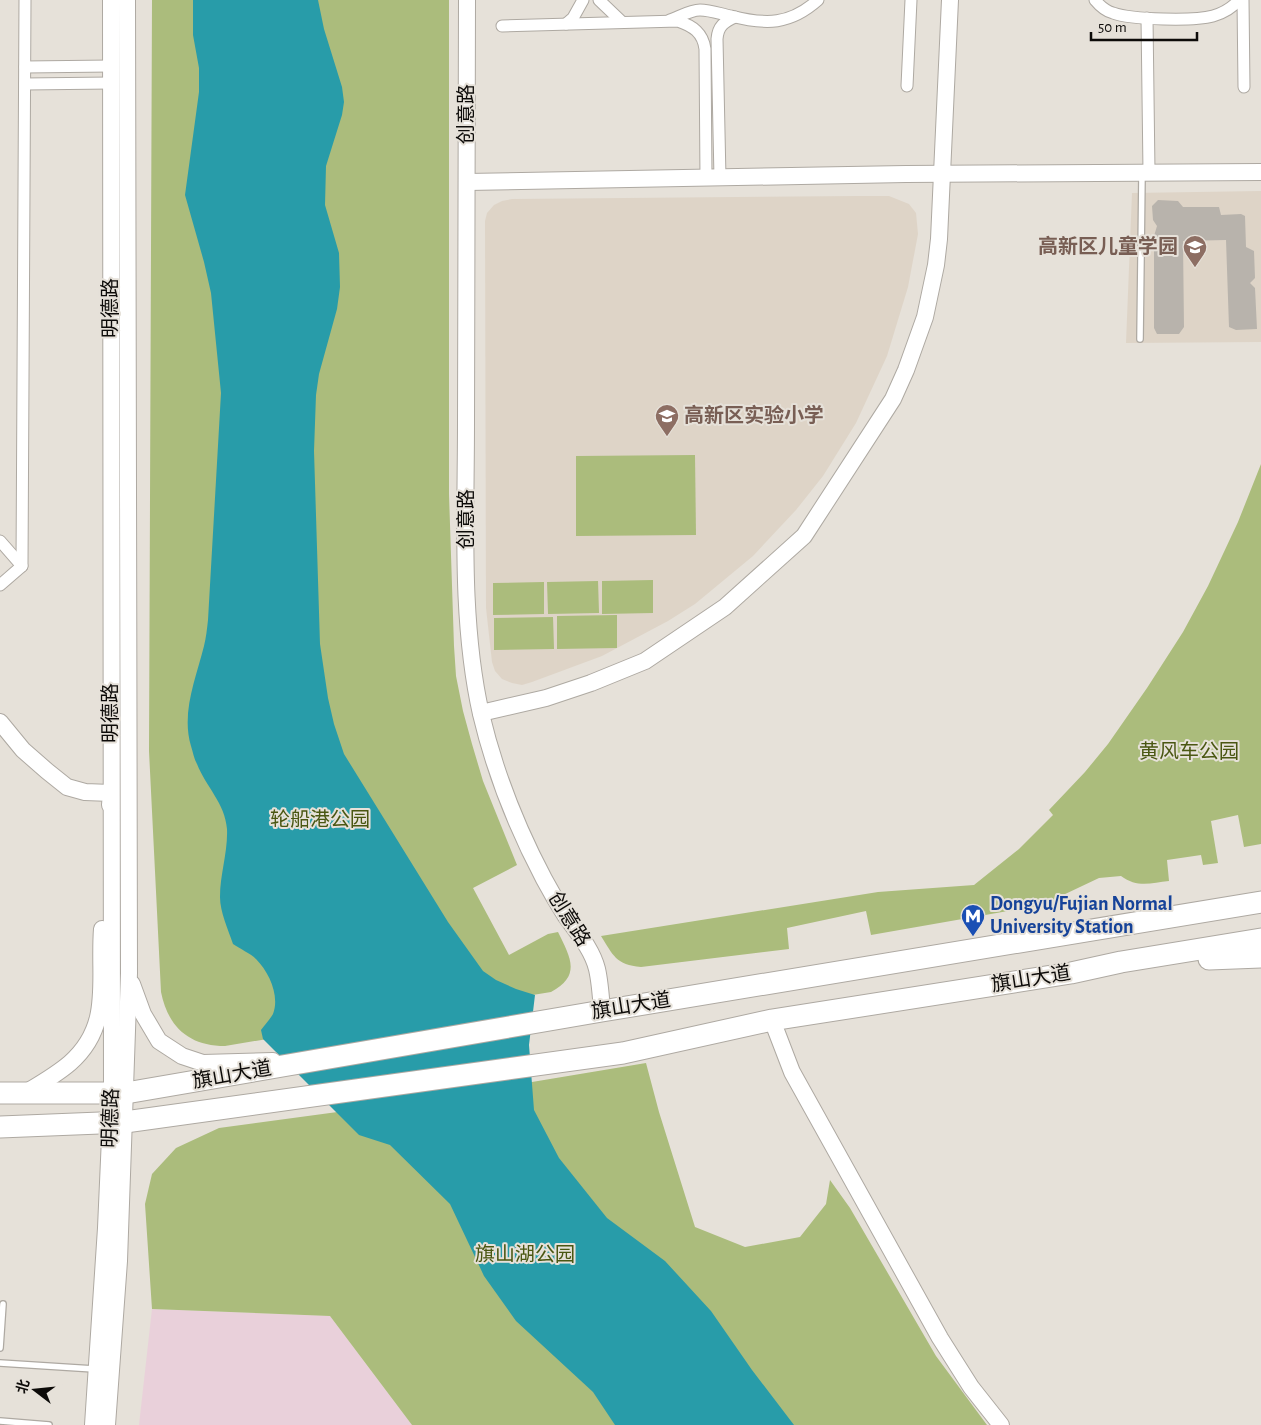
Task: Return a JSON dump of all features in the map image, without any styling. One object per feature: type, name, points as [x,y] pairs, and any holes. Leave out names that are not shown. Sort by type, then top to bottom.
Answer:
[{"type":"highway","name":"旗山大道","points":[[0,1093],[119,1092],[1255,902]]},
{"type":"highway","name":"旗山大道","points":[[0,1127],[118,1123],[623,1053],[772,1020],[1071,973],[1121,962],[1261,939]]},
{"type":"highway","points":[[1121,962],[1261,957]]},
{"type":"street","points":[[0,585],[22,566],[25,0]]},
{"type":"street","name":"明德路","points":[[107,1425],[119,1261],[119,1092],[111,793],[111,0]]},
{"type":"street","points":[[119,1092],[129,974],[127,0]]},
{"type":"street","name":"创意路","points":[[467,0],[467,590],[470,637],[481,713],[496,772],[520,832],[557,903],[583,941],[596,968],[602,1011]]},
{"type":"street","points":[[566,24],[573,18],[583,0]]},
{"type":"street","points":[[599,0],[622,22]]},
{"type":"street","points":[[669,21],[697,10],[767,22],[784,20],[797,16],[818,0]]},
{"type":"street","points":[[907,86],[911,0]]},
{"type":"street","points":[[481,713],[554,696],[645,661],[725,607],[804,536],[893,399],[906,370],[925,317],[934,274],[938,239],[943,174],[950,0]]},
{"type":"street","points":[[1094,0],[1111,13],[1147,18],[1200,18],[1211,16],[1231,8],[1241,0]]},
{"type":"street","points":[[1241,0],[1244,87]]},
{"type":"street","points":[[713,178],[717,39],[723,24],[735,17]]},
{"type":"street","points":[[1145,172],[1147,18]]},
{"type":"street","points":[[502,26],[678,21],[696,30],[704,41],[713,178]]},
{"type":"street","points":[[25,66],[111,66]]},
{"type":"street","points":[[25,84],[111,83]]},
{"type":"street","points":[[467,182],[943,174],[1261,172]]},
{"type":"street","points":[[0,541],[22,566]]},
{"type":"street","points":[[0,722],[23,750],[67,787],[85,792],[111,793],[101,942],[101,1003],[97,1025],[82,1051],[70,1062],[25,1093]]},
{"type":"street","points":[[129,974],[142,1014],[149,1026],[160,1040],[182,1056],[203,1063],[318,1060]]},
{"type":"street","points":[[772,1020],[792,1072],[940,1338],[972,1387],[1001,1425]]},
{"type":"street","name":"明德路","points":[[93,1425],[96,1370],[118,1123]]},
{"type":"lane","points":[[1140,339],[1145,172]]},
{"type":"lane","points":[[0,1348],[3,1304]]},
{"type":"lane","points":[[0,1363],[96,1370]]},
{"type":"lane","points":[[0,1421],[49,1425]]},
{"type":"shaded area","name":"高新区儿童学园","points":[[1261,191],[1261,342],[1126,343],[1132,193]]},
{"type":"shaded area","name":"高新区实验小学","points":[[889,196],[909,204],[916,213],[918,234],[908,287],[887,356],[856,423],[823,476],[796,510],[753,556],[695,604],[668,621],[602,656],[532,682],[522,685],[502,679],[495,671],[492,662],[486,608],[485,221],[487,213],[494,205],[512,199]]},
{"type":"shaded area","points":[[152,1309],[330,1316],[412,1425],[139,1425]]},
{"type":"green space","name":"轮船港公园","points":[[152,0],[449,0],[449,494],[456,676],[463,711],[483,781],[517,865],[473,888],[509,955],[548,934],[558,932],[571,965],[567,979],[561,986],[551,992],[225,1046],[201,1042],[182,1032],[169,1015],[164,1004],[161,992],[149,751]]},
{"type":"green space","points":[[695,455],[696,535],[576,536],[576,456]]},
{"type":"green space","name":"黄风车公园","points":[[1261,464],[1261,844],[1244,847],[1238,815],[1211,821],[1218,863],[1203,865],[1201,855],[1167,860],[1169,881],[1144,884],[1127,880],[1121,876],[1099,878],[1042,905],[871,935],[866,911],[787,928],[789,949],[641,967],[626,964],[612,954],[601,936],[878,892],[974,885],[1019,849],[1053,815],[1049,810],[1085,772],[1108,744],[1147,688],[1183,632],[1208,586],[1238,522]]},
{"type":"green space","points":[[653,580],[653,613],[602,614],[602,581]]},
{"type":"green space","points":[[598,581],[599,613],[548,614],[547,582]]},
{"type":"green space","points":[[544,582],[544,614],[493,615],[493,583]]},
{"type":"green space","points":[[617,615],[617,648],[557,649],[557,616]]},
{"type":"green space","points":[[553,617],[554,649],[494,650],[494,618]]},
{"type":"green space","name":"旗山湖公园","points":[[646,1063],[659,1112],[695,1227],[745,1247],[800,1237],[826,1204],[830,1180],[850,1208],[936,1356],[987,1425],[412,1425],[330,1316],[152,1309],[145,1204],[152,1174],[176,1148],[219,1128],[419,1101]]},
{"type":"water","points":[[193,0],[318,0],[324,29],[342,87],[344,102],[342,115],[326,166],[325,205],[339,253],[340,287],[337,309],[319,374],[316,395],[314,451],[320,644],[328,698],[344,754],[448,922],[483,971],[496,980],[535,995],[529,1045],[534,1110],[559,1158],[607,1218],[665,1261],[711,1311],[752,1370],[794,1425],[615,1425],[593,1392],[516,1321],[484,1276],[450,1204],[390,1145],[359,1135],[263,1039],[261,1030],[273,1014],[275,1007],[274,992],[269,977],[261,964],[251,955],[233,944],[221,909],[221,880],[227,838],[226,820],[219,803],[196,762],[188,734],[191,696],[205,643],[208,620],[221,393],[211,293],[185,195],[199,92],[199,68],[193,35]]},
{"type":"building","points":[[1158,200],[1178,201],[1183,207],[1219,207],[1221,215],[1241,214],[1245,216],[1246,247],[1254,251],[1255,278],[1250,283],[1255,288],[1257,329],[1236,330],[1229,327],[1226,240],[1183,241],[1184,327],[1179,334],[1157,334],[1154,328],[1154,236],[1157,226],[1153,220],[1152,206]]},
{"type":"place","name":"高新区儿童学园","points":[[1195,268]]},
{"type":"place","name":"高新区实验小学","points":[[667,437]]},
{"type":"place","name":"Dongyu/Fujian Normal University Station","points":[[973,937]]}]
